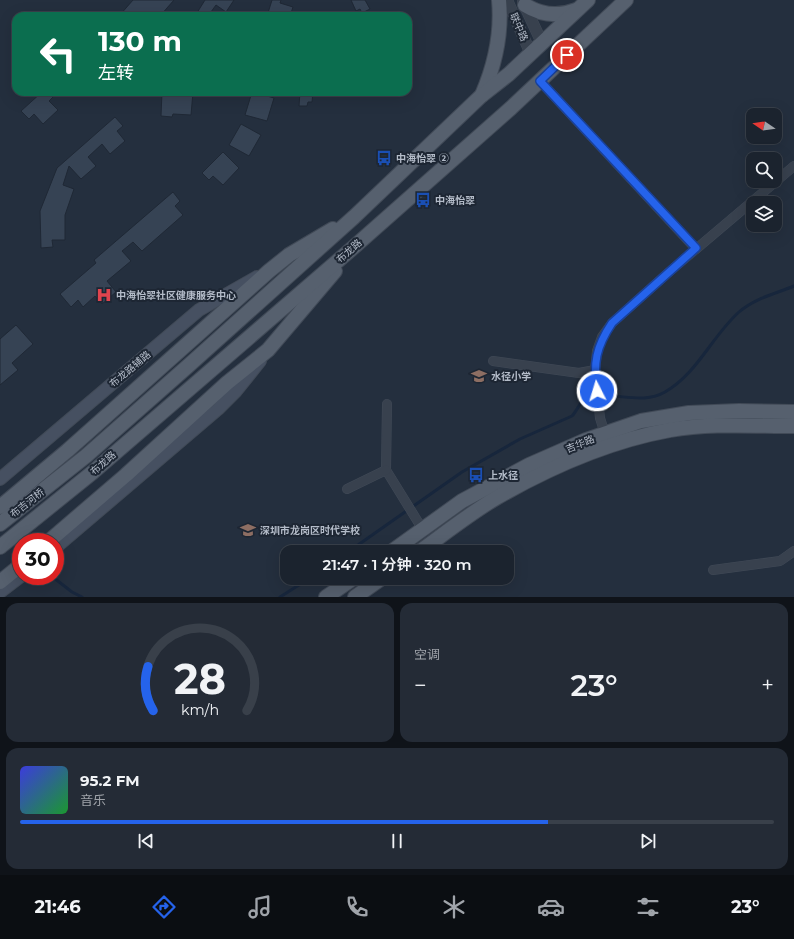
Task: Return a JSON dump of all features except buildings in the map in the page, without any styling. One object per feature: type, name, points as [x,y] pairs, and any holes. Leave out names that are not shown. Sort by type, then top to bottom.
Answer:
[{"type":"main road","points":[[481,96],[496,52],[500,21],[499,0]]},
{"type":"main road","name":"布龙路","points":[[65,495],[355,246],[540,81],[626,0]]},
{"type":"main road","points":[[524,3],[547,14],[563,14],[583,5]]},
{"type":"main road","name":"布龙路","points":[[54,482],[188,366],[354,217],[481,96],[531,54],[583,5]]},
{"type":"main road","points":[[0,507],[68,451],[269,271],[305,244],[354,217]]},
{"type":"main road","points":[[64,540],[218,409],[236,391],[268,350],[316,296],[355,246]]},
{"type":"main road","name":"布龙路辅路","points":[[0,479],[199,310],[269,271]]},
{"type":"main road","points":[[58,533],[126,475],[227,383],[268,350]]},
{"type":"main road","name":"吉华路","points":[[429,545],[495,499],[641,422],[689,413],[739,411],[794,412]]},
{"type":"main road","name":"吉华路","points":[[401,545],[462,501],[529,465],[586,440],[607,440],[671,430],[721,425],[794,426]]},
{"type":"main road","name":"布吉河桥","points":[[0,524],[54,482]]},
{"type":"main road","name":"布吉河桥","points":[[0,547],[65,495]]},
{"type":"main road","points":[[0,582],[12,572]]},
{"type":"main road","points":[[0,592],[12,583]]},
{"type":"main road","points":[[326,597],[344,585]]},
{"type":"main road","points":[[355,597],[372,585]]},
{"type":"street","name":"联中路","points":[[506,0],[531,54]]},
{"type":"street","name":"联中路","points":[[524,3],[542,43]]},
{"type":"street","points":[[540,81],[696,248]]},
{"type":"street","points":[[607,440],[600,418],[595,374],[597,351],[602,337],[612,323],[696,248],[794,166]]},
{"type":"street","points":[[493,360],[578,373],[595,374]]},
{"type":"street","points":[[387,404],[386,470],[423,530]]},
{"type":"street","points":[[347,489],[386,470]]},
{"type":"street","points":[[713,570],[780,561],[794,551]]},
{"type":"waterway","points":[[358,545],[462,472],[520,439],[572,416],[582,401],[587,397],[607,396],[641,398],[657,396],[665,392],[686,375],[729,322],[745,307],[758,300],[794,286]]},
{"type":"waterway","points":[[63,585],[82,597]]},
{"type":"waterway","points":[[280,597],[299,585]]},
{"type":"place","name":"中海怡翠 ②","points":[[384,158]]},
{"type":"place","name":"中海怡翠","points":[[423,200]]},
{"type":"place","name":"中海怡翠社区健康服务中心","points":[[104,295]]},
{"type":"place","name":"水径小学","points":[[479,376]]},
{"type":"place","name":"上水径","points":[[476,475]]},
{"type":"place","name":"深圳市龙岗区时代学校","points":[[248,530]]},
{"type":"route","points":[[567,55],[540,81],[696,248],[612,323],[602,337],[597,351],[595,370],[597,391]]}]
